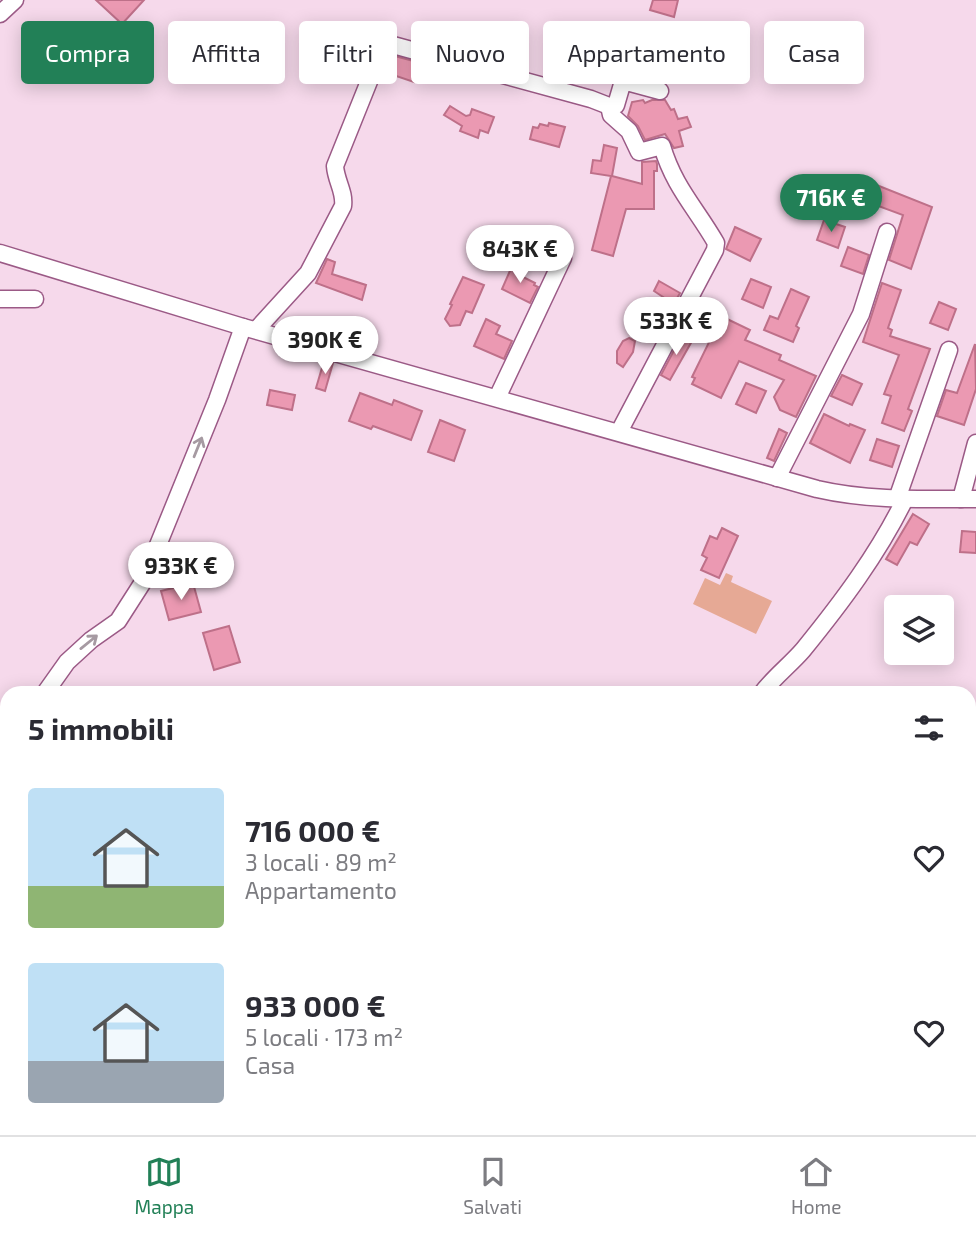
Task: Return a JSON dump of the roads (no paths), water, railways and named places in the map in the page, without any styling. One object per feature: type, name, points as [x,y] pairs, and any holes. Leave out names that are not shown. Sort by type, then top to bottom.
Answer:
[{"type":"street","points":[[0,14],[15,0]]},
{"type":"street","points":[[50,686],[67,662],[91,640],[118,621],[143,582],[249,328],[308,273],[344,206],[345,196],[336,176],[335,166],[382,49],[386,45],[393,45],[609,106],[616,104],[622,84]]},
{"type":"street","points":[[631,84],[660,91]]},
{"type":"street","points":[[609,106],[611,115],[629,131],[639,152],[662,146],[677,185],[716,243],[716,250],[615,431]]},
{"type":"street","points":[[777,478],[861,314],[887,232]]},
{"type":"street","points":[[0,253],[249,328],[777,478],[847,495],[901,499],[969,499],[976,443]]},
{"type":"street","points":[[497,398],[563,258]]},
{"type":"street","points":[[0,299],[35,299]]},
{"type":"street","points":[[615,431],[659,341]]},
{"type":"street","points":[[767,686],[801,652],[858,580],[901,499],[949,350]]}]
